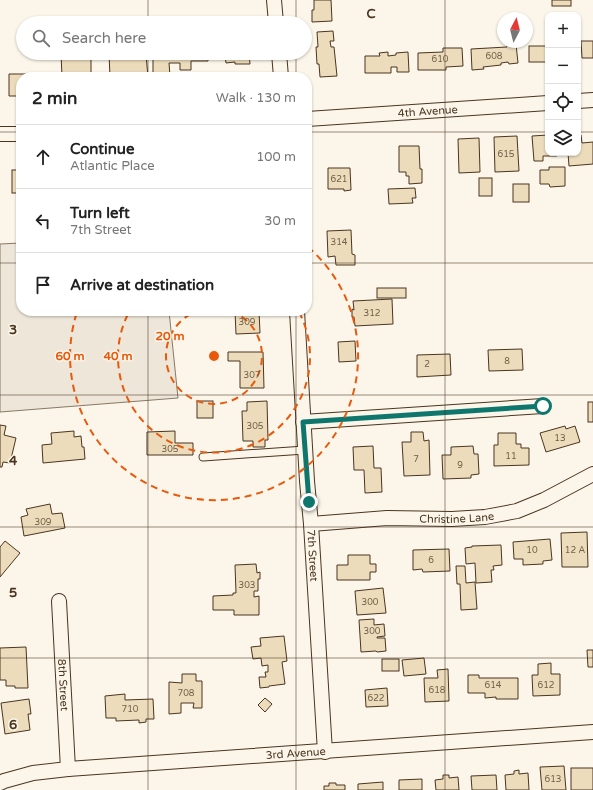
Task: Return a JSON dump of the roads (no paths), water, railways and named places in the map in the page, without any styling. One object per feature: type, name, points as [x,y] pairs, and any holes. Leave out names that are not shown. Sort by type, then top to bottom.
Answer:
[{"type":"street","points":[[274,0],[275,16]]},
{"type":"street","points":[[280,60],[281,72]]},
{"type":"street","points":[[581,101],[593,100]]},
{"type":"street","name":"4th Avenue","points":[[312,119],[545,103]]},
{"type":"street","points":[[0,134],[16,134]]},
{"type":"street","name":"7th Street","points":[[296,316],[325,752]]},
{"type":"street","points":[[303,422],[543,406]]},
{"type":"street","name":"Christine Lane","points":[[311,524],[386,518],[452,519],[484,517],[517,511],[544,500],[593,474]]},
{"type":"street","name":"8th Street","points":[[59,601],[68,769]]},
{"type":"street","name":"3rd Avenue","points":[[0,783],[33,773],[68,769],[593,732]]},
{"type":"lane","points":[[203,457],[305,450]]}]
